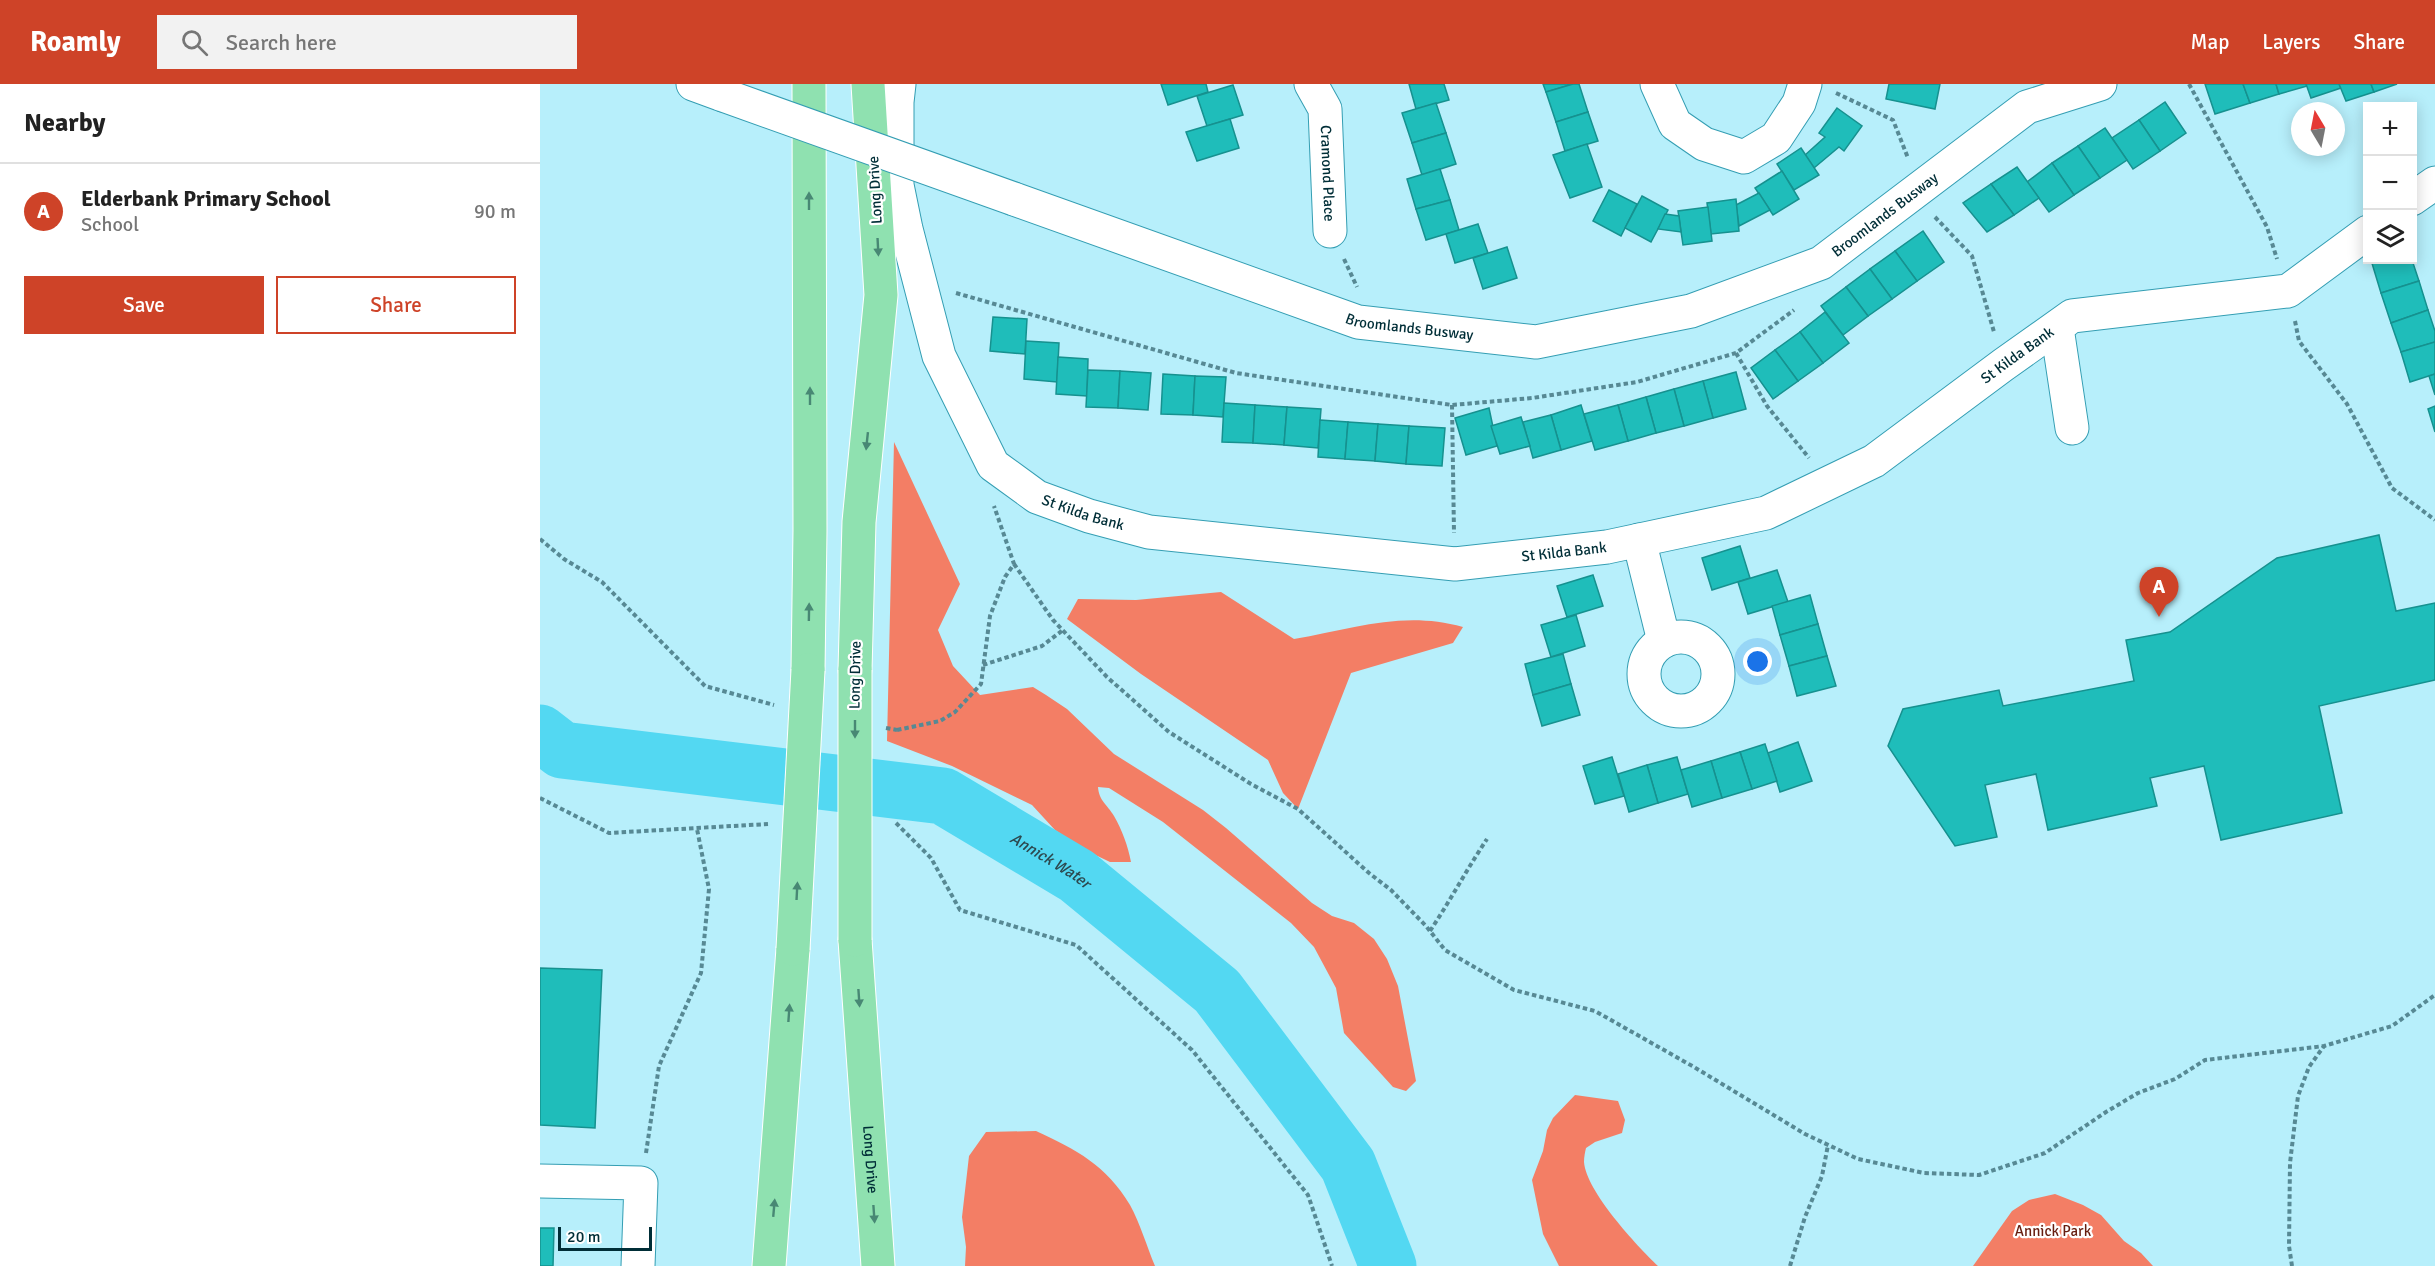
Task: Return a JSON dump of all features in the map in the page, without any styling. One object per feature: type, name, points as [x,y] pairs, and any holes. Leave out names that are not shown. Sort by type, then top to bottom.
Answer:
[{"type":"main road","points":[[769,1266],[794,950],[808,670],[809,84]]},
{"type":"main road","name":"Long Drive","points":[[868,84],[881,295],[859,522],[855,670],[855,940],[878,1266]]},
{"type":"street","name":"Broomlands Busway","points":[[693,84],[1358,322],[1536,342],[1691,311],[1821,263],[1927,202],[2027,107],[2100,84]]},
{"type":"street","name":"St Kilda Bank","points":[[899,84],[897,185],[920,283],[939,356],[993,465],[1037,496],[1089,516],[1149,532],[1455,564],[1607,547],[1766,513],[1874,461],[2072,316],[2288,291]]},
{"type":"street","name":"Cramond Place","points":[[1311,84],[1325,109],[1330,231]]},
{"type":"street","points":[[1657,84],[1675,124],[1704,144],[1744,157],[1776,138],[1799,103],[1816,87]]},
{"type":"street","points":[[2417,196],[2435,183]]},
{"type":"street","points":[[2288,291],[2363,235]]},
{"type":"street","points":[[2056,328],[2072,428]]},
{"type":"street","points":[[1639,540],[1664,641]]},
{"type":"street","points":[[540,1181],[641,1184],[638,1266]]},
{"type":"path","points":[[2189,84],[2266,227],[2288,291],[2299,341],[2347,404],[2392,488],[2435,520]]},
{"type":"path","points":[[1816,87],[1893,120],[1927,202],[1972,256],[2003,365]]},
{"type":"path","points":[[1330,231],[1375,325]]},
{"type":"path","points":[[920,283],[1005,307]]},
{"type":"path","points":[[1736,353],[1767,406],[1828,483]]},
{"type":"path","points":[[1452,405],[1455,564]]},
{"type":"path","points":[[993,465],[986,477],[1014,564],[1062,630],[1107,677],[1168,732],[1241,778],[1298,809],[1391,890],[1431,931],[1445,950],[1514,990],[1595,1011],[1805,1134],[1858,1159],[1924,1173],[1979,1175],[2045,1153],[2106,1112],[2138,1094],[2175,1078],[2205,1060],[2325,1046],[2392,1026],[2435,995]]},
{"type":"path","points":[[540,539],[564,559],[602,582],[705,686],[783,707]]},
{"type":"path","points":[[897,730],[940,721],[955,712],[981,684],[990,616],[1005,578],[1014,564]]},
{"type":"path","points":[[983,664],[1042,646],[1062,630]]},
{"type":"path","points":[[540,798],[609,832],[771,824]]},
{"type":"path","points":[[896,823],[931,858],[960,910],[1076,945],[1192,1050],[1308,1195],[1332,1266]]},
{"type":"path","points":[[641,1184],[659,1066],[701,973],[709,889],[697,829]]},
{"type":"path","points":[[1431,931],[1454,896],[1470,863],[1487,839]]},
{"type":"path","points":[[2292,1266],[2289,1246],[2290,1163],[2298,1096],[2308,1067],[2325,1046]]},
{"type":"path","points":[[1790,1266],[1805,1217],[1822,1176],[1828,1145]]},
{"type":"green space","points":[[894,442],[960,584],[938,630],[953,666],[980,695],[1033,687],[1046,695],[1067,709],[1114,754],[1203,810],[1312,903],[1332,916],[1354,923],[1374,939],[1387,959],[1398,986],[1416,1081],[1406,1091],[1393,1087],[1344,1033],[1336,988],[1314,947],[1291,923],[1163,822],[1109,788],[1098,787],[1102,799],[1122,832],[1131,862],[1110,862],[1085,850],[1055,830],[1032,805],[952,766],[887,741]]},
{"type":"green space","points":[[1221,592],[1294,639],[1358,626],[1399,621],[1420,620],[1463,627],[1453,643],[1351,673],[1298,809],[1283,793],[1268,760],[1141,674],[1067,619],[1078,599],[1136,600]]},
{"type":"green space","points":[[1575,1095],[1618,1101],[1625,1120],[1622,1133],[1595,1142],[1586,1148],[1584,1162],[1593,1188],[1614,1217],[1658,1266],[1559,1266],[1543,1234],[1532,1180],[1543,1151],[1547,1130],[1553,1118]]},
{"type":"green space","points":[[1036,1131],[1077,1152],[1111,1179],[1134,1212],[1155,1266],[965,1266],[966,1247],[962,1217],[969,1156],[986,1132]]},
{"type":"green space","name":"Annick Park","points":[[2055,1194],[2101,1215],[2124,1241],[2141,1253],[2153,1266],[1973,1266],[2012,1211],[2029,1200]]},
{"type":"building","points":[[1161,84],[1206,84],[1208,92],[1168,105]]},
{"type":"building","points":[[1409,84],[1444,84],[1449,100],[1416,109]]},
{"type":"building","points":[[1543,84],[1573,84],[1546,92]]},
{"type":"building","points":[[1579,84],[1588,112],[1556,122],[1546,92]]},
{"type":"building","points":[[1889,84],[1940,84],[1935,109],[1886,99]]},
{"type":"building","points":[[2205,84],[2243,84],[2250,103],[2215,114]]},
{"type":"building","points":[[2243,84],[2276,84],[2279,94],[2250,103]]},
{"type":"building","points":[[2276,84],[2306,84],[2307,86],[2279,94]]},
{"type":"building","points":[[2306,84],[2339,84],[2341,88],[2311,98]]},
{"type":"building","points":[[2339,84],[2371,84],[2374,92],[2346,101]]},
{"type":"building","points":[[2371,84],[2397,84],[2374,92]]},
{"type":"building","points":[[1233,85],[1243,115],[1207,126],[1197,96]]},
{"type":"building","points":[[2165,102],[2186,133],[2160,151],[2139,120]]},
{"type":"building","points":[[1436,103],[1446,133],[1412,143],[1402,113]]},
{"type":"building","points":[[1837,108],[1862,126],[1844,151],[1839,147],[1814,168],[1805,155],[1825,137],[1819,133]]},
{"type":"building","points":[[1588,112],[1598,141],[1565,151],[1556,122]]},
{"type":"building","points":[[1230,119],[1239,148],[1197,161],[1186,132]]},
{"type":"building","points":[[2139,120],[2160,151],[2133,169],[2112,138]]},
{"type":"building","points":[[2105,128],[2127,160],[2100,178],[2078,146]]},
{"type":"building","points":[[1446,133],[1456,164],[1422,175],[1412,143]]},
{"type":"building","points":[[1587,144],[1602,187],[1570,198],[1553,155]]},
{"type":"building","points":[[2078,146],[2100,178],[2074,195],[2052,163]]},
{"type":"building","points":[[1801,148],[1819,175],[1794,190],[1777,164]]},
{"type":"building","points":[[2052,163],[2074,195],[2049,212],[2027,182]]},
{"type":"building","points":[[2017,167],[2039,198],[2014,215],[1991,184]]},
{"type":"building","points":[[1440,169],[1450,200],[1416,209],[1407,179]]},
{"type":"building","points":[[1782,171],[1799,199],[1773,215],[1755,188]]},
{"type":"building","points":[[1991,184],[2014,215],[1987,232],[1963,203]]},
{"type":"building","points":[[1609,190],[1637,204],[1621,236],[1593,221]]},
{"type":"building","points":[[1759,193],[1770,210],[1739,226],[1736,205]]},
{"type":"building","points":[[1642,196],[1668,210],[1651,242],[1625,228]]},
{"type":"building","points":[[1736,199],[1739,231],[1711,234],[1707,203]]},
{"type":"building","points":[[1450,200],[1459,230],[1426,240],[1416,209]]},
{"type":"building","points":[[1708,207],[1712,241],[1683,245],[1678,211]]},
{"type":"building","points":[[1665,214],[1679,216],[1681,232],[1658,229]]},
{"type":"building","points":[[1478,224],[1488,253],[1455,263],[1446,234]]},
{"type":"building","points":[[1923,231],[1944,262],[1917,281],[1895,251]]},
{"type":"building","points":[[1507,247],[1517,278],[1483,289],[1473,258]]},
{"type":"building","points":[[1895,251],[1917,281],[1892,299],[1870,269]]},
{"type":"building","points":[[2372,264],[2413,264],[2419,281],[2381,293]]},
{"type":"building","points":[[1870,269],[1892,299],[1868,316],[1846,287]]},
{"type":"building","points":[[2419,281],[2428,310],[2391,323],[2381,293]]},
{"type":"building","points":[[1846,287],[1868,316],[1843,335],[1821,306]]},
{"type":"building","points":[[2428,310],[2435,331],[2435,342],[2401,352],[2391,323]]},
{"type":"building","points":[[1825,312],[1849,343],[1823,363],[1800,332]]},
{"type":"building","points":[[993,317],[1027,319],[1025,354],[990,351]]},
{"type":"building","points":[[1800,332],[1823,363],[1798,381],[1775,350]]},
{"type":"building","points":[[1026,341],[1059,343],[1057,382],[1024,379]]},
{"type":"building","points":[[2435,342],[2435,374],[2410,382],[2401,352]]},
{"type":"building","points":[[1775,350],[1798,381],[1773,399],[1751,368]]},
{"type":"building","points":[[1058,357],[1088,359],[1087,396],[1056,394]]},
{"type":"building","points":[[1088,370],[1120,371],[1118,408],[1086,407]]},
{"type":"building","points":[[1120,371],[1151,373],[1148,410],[1118,408]]},
{"type":"building","points":[[1736,372],[1746,409],[1713,418],[1703,381]]},
{"type":"building","points":[[1163,374],[1195,376],[1193,415],[1161,414]]},
{"type":"building","points":[[2435,374],[2435,395],[2429,376]]},
{"type":"building","points":[[1195,376],[1226,377],[1223,417],[1193,415]]},
{"type":"building","points":[[1703,381],[1713,418],[1684,426],[1674,389]]},
{"type":"building","points":[[1674,389],[1684,426],[1656,433],[1646,397]]},
{"type":"building","points":[[1646,397],[1656,433],[1628,441],[1618,405]]},
{"type":"building","points":[[1224,403],[1255,405],[1253,443],[1222,442]]},
{"type":"building","points":[[1255,405],[1287,407],[1284,445],[1253,443]]},
{"type":"building","points":[[1581,405],[1592,441],[1561,450],[1551,415]]},
{"type":"building","points":[[1618,405],[1628,441],[1595,450],[1584,414]]},
{"type":"building","points":[[2435,406],[2435,432],[2428,409]]},
{"type":"building","points":[[1287,407],[1321,409],[1318,448],[1284,445]]},
{"type":"building","points":[[1489,408],[1497,446],[1466,455],[1455,418]]},
{"type":"building","points":[[1551,415],[1561,450],[1533,458],[1523,422]]},
{"type":"building","points":[[1521,417],[1530,446],[1500,454],[1491,426]]},
{"type":"building","points":[[1320,420],[1348,422],[1345,459],[1318,457]]},
{"type":"building","points":[[1348,422],[1378,424],[1375,461],[1345,459]]},
{"type":"building","points":[[1378,424],[1409,426],[1406,464],[1375,461]]},
{"type":"building","points":[[1409,426],[1445,428],[1442,466],[1406,464]]},
{"type":"building","points":[[2379,535],[2396,611],[2435,603],[2435,680],[2319,706],[2342,813],[2221,840],[2204,766],[2150,778],[2157,806],[2048,830],[2036,774],[1985,785],[1997,837],[1955,846],[1888,746],[1903,709],[1999,690],[2003,706],[2134,681],[2126,640],[2170,632],[2277,558]]},
{"type":"building","points":[[1740,546],[1750,578],[1712,590],[1702,558]]},
{"type":"building","points":[[1777,570],[1788,602],[1748,614],[1738,582]]},
{"type":"building","points":[[1593,575],[1603,606],[1567,617],[1557,586]]},
{"type":"building","points":[[1810,595],[1818,624],[1780,635],[1772,606]]},
{"type":"building","points":[[1576,615],[1585,646],[1551,657],[1541,625]]},
{"type":"building","points":[[1818,624],[1827,656],[1789,666],[1780,635]]},
{"type":"building","points":[[1563,654],[1571,684],[1533,695],[1525,664]]},
{"type":"building","points":[[1827,656],[1836,686],[1797,696],[1789,666]]},
{"type":"building","points":[[1571,684],[1580,715],[1542,726],[1533,695]]},
{"type":"building","points":[[1798,742],[1812,781],[1780,792],[1768,753]]},
{"type":"building","points":[[1765,744],[1777,781],[1752,789],[1740,752]]},
{"type":"building","points":[[1740,752],[1752,789],[1722,798],[1711,761]]},
{"type":"building","points":[[1612,757],[1624,796],[1595,804],[1583,766]]},
{"type":"building","points":[[1677,757],[1688,794],[1658,803],[1647,765]]},
{"type":"building","points":[[1711,761],[1722,798],[1692,807],[1681,770]]},
{"type":"building","points":[[1647,765],[1658,803],[1629,812],[1618,774]]},
{"type":"building","points":[[540,968],[602,970],[595,1128],[540,1125]]},
{"type":"building","points":[[540,1228],[554,1228],[553,1266],[540,1266]]},
{"type":"waterway","name":"Annick Water","points":[[540,733],[562,750],[943,796],[1077,876],[1217,991],[1348,1165],[1388,1266]]},
{"type":"place","name":"Elderbank Primary School","points":[[2159,617]]}]
